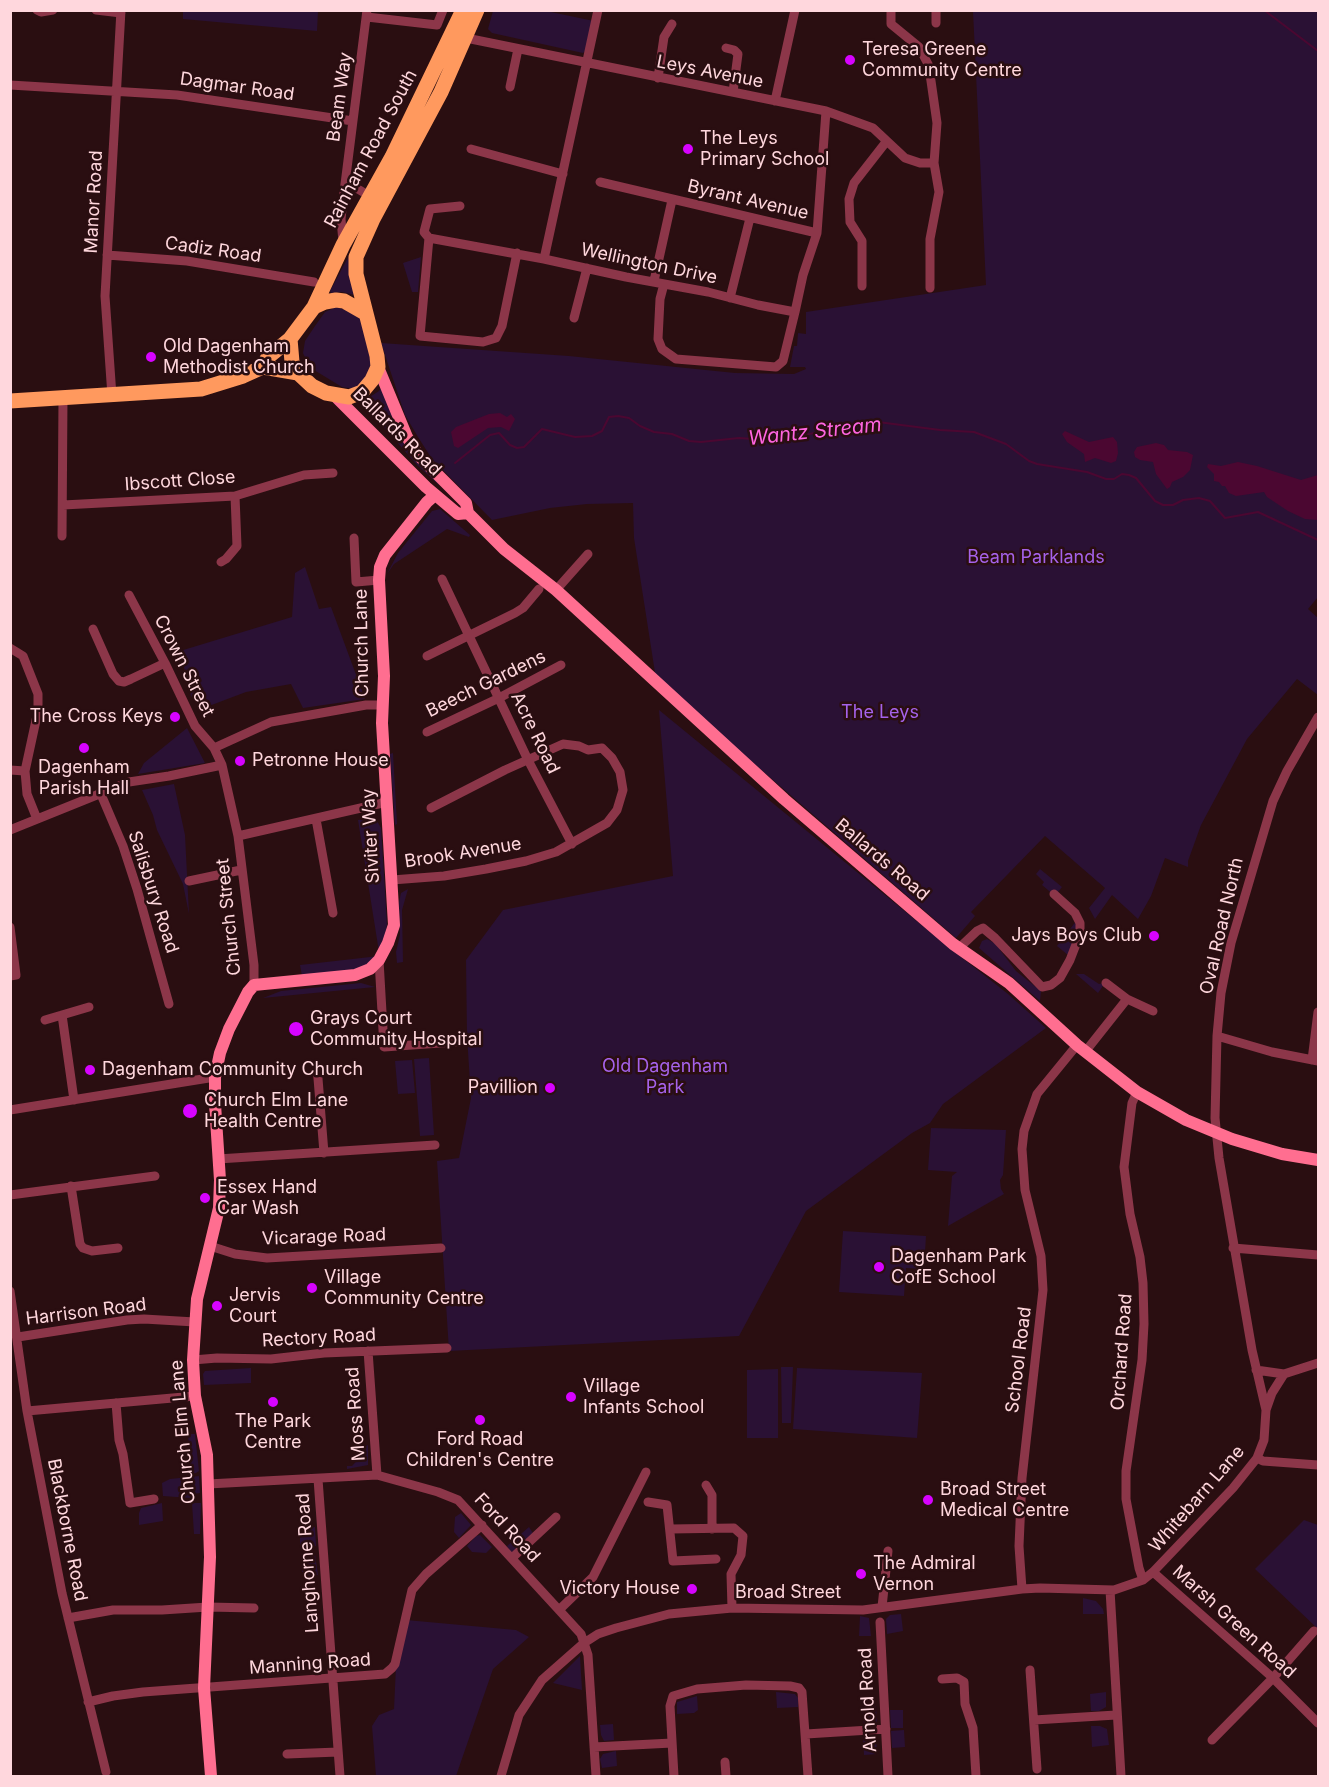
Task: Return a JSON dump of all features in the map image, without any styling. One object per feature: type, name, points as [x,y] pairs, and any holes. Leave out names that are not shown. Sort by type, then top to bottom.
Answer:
[{"type":"main road","name":"Rainham Road South","points":[[460,36],[464,10]]},
{"type":"main road","name":"Rainham Road South","points":[[314,307],[343,244],[375,200],[460,36],[477,10]]},
{"type":"main road","name":"Rainham Road South","points":[[365,313],[356,274],[356,257],[375,200]]},
{"type":"main road","points":[[10,401],[112,396],[201,388],[243,376],[262,367],[268,357],[290,339],[314,307],[336,300],[344,301],[365,313],[375,345],[378,367],[372,380],[362,392],[349,397],[326,393],[312,386],[298,373],[292,362],[290,339]]},
{"type":"main road","points":[[262,367],[298,373]]},
{"type":"main road","name":"Ballards Road","points":[[378,367],[407,436],[419,456],[466,503],[468,513],[504,549],[556,590],[784,799],[959,948],[1009,983],[1081,1048],[1137,1092],[1188,1120],[1216,1132],[1260,1148],[1318,1160]]},
{"type":"main road","name":"Ballards Road","points":[[334,395],[435,495],[458,514],[468,513]]},
{"type":"main road","name":"Ballards Road","points":[[433,471],[436,483],[435,495]]},
{"type":"main road","name":"Church Lane","points":[[382,705],[384,676],[380,567],[385,555],[435,495]]},
{"type":"main road","name":"Siviter Way","points":[[379,960],[388,944],[394,925],[382,705]]},
{"type":"main road","points":[[254,985],[355,975],[370,969],[379,960]]},
{"type":"main road","name":"Church Street","points":[[216,1077],[220,1053],[229,1029],[254,985]]},
{"type":"main road","name":"Church Elm Lane","points":[[211,1776],[204,1688],[210,1557],[208,1484],[204,1435],[195,1396],[193,1360],[201,1280],[219,1208],[216,1077]]},
{"type":"street","points":[[37,10],[40,12],[53,10]]},
{"type":"street","points":[[96,10],[121,12]]},
{"type":"street","name":"Beam Way","points":[[343,244],[341,219],[367,14],[437,25],[443,10]]},
{"type":"street","points":[[544,259],[598,10]]},
{"type":"street","points":[[775,101],[795,10]]},
{"type":"street","points":[[891,10],[891,24],[919,46],[928,64],[937,123],[934,163],[939,192],[930,239],[930,288]]},
{"type":"street","points":[[936,10],[936,23]]},
{"type":"street","name":"Manor Road","points":[[112,396],[105,296],[121,12]]},
{"type":"street","points":[[658,78],[664,37],[672,24]]},
{"type":"street","name":"Leys Avenue","points":[[460,36],[826,111],[873,128],[905,158],[920,163],[934,163]]},
{"type":"street","points":[[726,48],[738,54],[733,92]]},
{"type":"street","points":[[510,87],[518,49]]},
{"type":"street","name":"Dagmar Road","points":[[10,85],[177,95],[353,121]]},
{"type":"street","points":[[664,284],[660,299],[658,339],[662,349],[676,359],[776,367],[783,361],[803,275],[817,233],[826,111]]},
{"type":"street","points":[[862,286],[862,241],[850,222],[849,199],[854,183],[886,142]]},
{"type":"street","points":[[471,149],[563,174]]},
{"type":"street","points":[[346,182],[375,200]]},
{"type":"street","name":"Byrant Avenue","points":[[600,182],[817,233]]},
{"type":"street","points":[[654,281],[672,200]]},
{"type":"street","points":[[460,206],[430,208],[424,231],[429,238],[420,336],[483,342],[496,338],[502,326],[516,253]]},
{"type":"street","points":[[730,298],[750,218]]},
{"type":"street","name":"Wellington Drive","points":[[429,238],[516,253],[795,312]]},
{"type":"street","name":"Cadiz Road","points":[[107,255],[187,261],[314,282]]},
{"type":"street","points":[[574,318],[587,268]]},
{"type":"street","points":[[62,536],[63,398]]},
{"type":"street","name":"Ibscott Close","points":[[63,505],[235,496],[304,475],[333,473]]},
{"type":"street","points":[[221,562],[226,560],[237,546],[235,496]]},
{"type":"street","points":[[354,538],[356,582],[379,580]]},
{"type":"street","points":[[556,590],[588,554]]},
{"type":"street","name":"Acre Road","points":[[442,579],[528,760],[572,844]]},
{"type":"street","points":[[427,656],[515,613],[523,608],[539,589]]},
{"type":"street","name":"Crown Street","points":[[129,595],[195,726],[214,748]]},
{"type":"street","points":[[93,628],[113,674],[119,681],[124,682],[165,663]]},
{"type":"street","points":[[10,648],[23,656],[38,694],[38,711],[25,771],[27,794],[37,819]]},
{"type":"street","name":"Beech Gardens","points":[[427,732],[561,666]]},
{"type":"street","name":"Church Lane","points":[[214,748],[271,722],[366,705],[382,705]]},
{"type":"street","name":"Oval Road North","points":[[1256,1370],[1233,1248],[1216,1132],[1217,1036],[1221,993],[1231,943],[1269,811],[1287,771],[1318,717]]},
{"type":"street","name":"Brook Avenue","points":[[392,880],[444,876],[507,866],[556,852],[607,823],[617,810],[623,790],[620,772],[612,758],[602,748],[588,750],[563,744],[505,770],[431,808]]},
{"type":"street","name":"Church Street","points":[[214,748],[222,765],[238,836],[255,965],[254,985]]},
{"type":"street","points":[[10,830],[129,782],[222,765]]},
{"type":"street","points":[[10,770],[25,771]]},
{"type":"street","name":"Salisbury Road","points":[[100,792],[138,889],[169,1004]]},
{"type":"street","points":[[238,836],[387,802]]},
{"type":"street","points":[[316,819],[333,913]]},
{"type":"street","points":[[189,881],[241,870]]},
{"type":"street","points":[[959,948],[983,928],[1042,987],[1051,985],[1060,978],[1071,960],[1080,934],[1080,923],[1075,912],[1054,894]]},
{"type":"street","points":[[10,927],[16,975],[10,976]]},
{"type":"street","name":"Siviter Way","points":[[379,960],[384,1047],[468,1041]]},
{"type":"street","points":[[1106,983],[1128,999],[1153,1011]]},
{"type":"street","name":"School Road","points":[[1022,1589],[1019,1545],[1022,1478],[1043,1290],[1039,1248],[1025,1190],[1022,1149],[1024,1131],[1037,1094],[1128,999]]},
{"type":"street","points":[[45,1020],[89,1007]]},
{"type":"street","points":[[1217,1036],[1272,1052],[1315,1061],[1318,1012]]},
{"type":"street","points":[[62,1015],[74,1100]]},
{"type":"street","points":[[316,1066],[324,1153]]},
{"type":"street","points":[[10,1110],[216,1077]]},
{"type":"street","name":"Orchard Road","points":[[1137,1092],[1132,1103],[1124,1167],[1130,1214],[1140,1257],[1144,1324],[1142,1360],[1126,1471],[1126,1499],[1143,1580]]},
{"type":"street","points":[[218,1159],[435,1145]]},
{"type":"street","points":[[10,1195],[155,1176]]},
{"type":"street","points":[[71,1186],[80,1244],[83,1248],[92,1251],[118,1248]]},
{"type":"street","name":"Vicarage Road","points":[[210,1246],[235,1254],[267,1258],[441,1248]]},
{"type":"street","points":[[1233,1248],[1318,1255]]},
{"type":"street","name":"Blackborne Road","points":[[10,1292],[27,1411],[68,1618],[105,1772]]},
{"type":"street","name":"Harrison Road","points":[[18,1337],[136,1319],[195,1322]]},
{"type":"street","name":"Rectory Road","points":[[193,1360],[271,1359],[368,1351],[447,1348]]},
{"type":"street","name":"Moss Road","points":[[368,1351],[377,1475]]},
{"type":"street","points":[[1256,1370],[1284,1374],[1318,1363]]},
{"type":"street","name":"Whitebarn Lane","points":[[1256,1370],[1266,1410]]},
{"type":"street","name":"Whitebarn Lane","points":[[1154,1572],[1233,1488],[1257,1458],[1264,1440],[1266,1410],[1272,1393],[1284,1374]]},
{"type":"street","points":[[27,1411],[195,1396]]},
{"type":"street","points":[[116,1403],[119,1440],[130,1503],[154,1499]]},
{"type":"street","points":[[1257,1458],[1263,1461],[1318,1465]]},
{"type":"street","points":[[559,1610],[593,1577],[646,1472]]},
{"type":"street","name":"Ford Road","points":[[208,1484],[377,1475],[458,1500],[580,1634],[588,1660],[596,1776]]},
{"type":"street","name":"Langhorne Road","points":[[318,1479],[340,1776]]},
{"type":"street","points":[[706,1485],[712,1495],[712,1529]]},
{"type":"street","points":[[648,1502],[667,1505],[673,1561],[716,1559]]},
{"type":"street","points":[[512,1558],[556,1516]]},
{"type":"street","name":"Manning Road","points":[[88,1702],[113,1696],[380,1675],[388,1672],[392,1668],[411,1590],[482,1525]]},
{"type":"street","points":[[671,1529],[734,1528],[743,1536],[741,1555],[731,1574],[732,1608]]},
{"type":"street","points":[[882,1607],[888,1551]]},
{"type":"street","name":"Broad Street","points":[[501,1776],[513,1731],[527,1702],[542,1680],[584,1643],[598,1634],[655,1616],[732,1608],[863,1610],[1040,1587],[1110,1590],[1143,1580],[1154,1572]]},
{"type":"street","name":"Marsh Green Road","points":[[1154,1572],[1273,1678],[1318,1723]]},
{"type":"street","points":[[1110,1590],[1121,1776]]},
{"type":"street","points":[[68,1618],[113,1610],[254,1608]]},
{"type":"street","name":"Arnold Road","points":[[880,1622],[888,1776]]},
{"type":"street","points":[[1212,1740],[1273,1678],[1314,1631]]},
{"type":"street","points":[[1030,1670],[1037,1769]]},
{"type":"street","points":[[942,1678],[957,1678],[964,1682],[965,1704],[973,1728],[976,1776]]},
{"type":"street","points":[[674,1776],[670,1706],[673,1696],[697,1689],[746,1684],[799,1688],[803,1697],[808,1776]]},
{"type":"street","points":[[1034,1720],[1116,1715]]},
{"type":"street","points":[[806,1734],[886,1729]]},
{"type":"street","points":[[594,1747],[672,1743]]},
{"type":"street","points":[[287,1754],[338,1752]]},
{"type":"street","points":[[726,1762],[726,1776]]},
{"type":"green space","points":[[183,11],[318,11],[317,31],[183,19]]},
{"type":"green space","points":[[493,11],[546,11],[594,21],[588,49],[583,53],[492,33],[488,29]]},
{"type":"green space","name":"Beam Parklands","points":[[973,11],[1318,11],[1318,597],[1308,609],[1318,618],[1318,695],[1297,679],[1247,739],[1201,825],[1188,867],[1165,858],[1151,896],[1138,919],[1112,895],[1095,919],[1089,908],[1105,888],[1045,836],[971,912],[975,916],[956,938],[656,679],[634,538],[633,503],[550,508],[492,520],[432,459],[418,437],[405,415],[381,343],[569,356],[735,373],[794,374],[806,369],[805,367],[790,367],[794,346],[797,346],[798,333],[806,334],[806,312],[986,285]]},
{"type":"green space","points":[[372,213],[357,251],[359,296],[342,292],[331,293],[330,291]]},
{"type":"green space","points":[[421,257],[418,292],[412,292],[403,263]]},
{"type":"green space","points":[[336,307],[360,314],[376,365],[355,389],[342,387],[314,370],[309,366],[303,353],[305,341],[325,312]]},
{"type":"green space","points":[[385,382],[397,414],[439,485],[359,403],[379,391]]},
{"type":"green space","points":[[440,509],[470,535],[469,537],[447,529],[394,564],[387,574],[398,553],[432,511]]},
{"type":"green space","points":[[305,567],[319,609],[331,607],[365,699],[303,708],[291,684],[246,692],[201,709],[191,696],[180,651],[292,617],[295,573]]},
{"type":"green space","name":"Old Dagenham Park","points":[[659,710],[1008,994],[1046,1028],[943,1104],[930,1123],[912,1133],[806,1211],[739,1336],[449,1351],[437,1161],[459,1158],[471,1098],[466,960],[503,910],[673,876]]},
{"type":"green space","points":[[187,728],[205,763],[138,774],[144,763]]},
{"type":"green space","points":[[393,753],[397,824],[395,825],[390,754]]},
{"type":"green space","points":[[174,784],[185,835],[189,914],[183,884],[157,830],[142,790]]},
{"type":"green space","points":[[370,818],[377,821],[381,828],[387,925],[384,942],[379,952],[358,820]]},
{"type":"green space","points":[[1040,869],[1062,887],[1055,896],[1042,885],[1044,882],[1036,874]]},
{"type":"green space","points":[[408,889],[402,910],[403,962],[397,963],[396,952],[400,935],[399,902],[401,893]]},
{"type":"green space","points":[[1077,920],[1079,927],[1068,955],[1057,946]]},
{"type":"green space","points":[[987,939],[1000,946],[1000,950],[1016,971],[1041,991],[1040,1001],[979,948],[982,941]]},
{"type":"green space","points":[[379,956],[363,969],[302,976],[300,965]]},
{"type":"green space","points":[[1076,974],[1084,974],[1099,984],[1104,983],[1110,976],[1098,993]]},
{"type":"green space","points":[[361,983],[375,987],[263,998],[281,991]]},
{"type":"green space","points":[[429,1058],[434,1135],[420,1136],[414,1059]]},
{"type":"green space","points":[[412,1060],[415,1093],[398,1094],[395,1061]]},
{"type":"green space","points":[[931,1128],[1006,1130],[1003,1175],[1000,1180],[1004,1194],[948,1226],[952,1176],[957,1172],[928,1170]]},
{"type":"green space","points":[[843,1231],[926,1236],[924,1269],[906,1268],[904,1296],[839,1292]]},
{"type":"green space","points":[[781,1367],[793,1367],[791,1423],[782,1423]]},
{"type":"green space","points":[[251,1368],[251,1383],[204,1385],[205,1371]]},
{"type":"green space","points":[[797,1368],[922,1373],[917,1438],[793,1429]]},
{"type":"green space","points":[[778,1369],[778,1438],[747,1438],[747,1370]]},
{"type":"green space","points":[[188,1434],[195,1434],[199,1471],[191,1474]]},
{"type":"green space","points":[[368,1445],[368,1465],[347,1469],[347,1466],[352,1466],[365,1452]]},
{"type":"green space","points":[[199,1476],[200,1493],[193,1494],[191,1477]]},
{"type":"green space","points":[[189,1477],[190,1498],[163,1496],[162,1483],[170,1479]]},
{"type":"green space","points":[[162,1503],[163,1521],[139,1525],[141,1508]]},
{"type":"green space","points":[[192,1503],[201,1503],[200,1534],[194,1534]]},
{"type":"green space","points":[[461,1513],[471,1525],[459,1538],[454,1532],[455,1517]]},
{"type":"green space","points":[[1304,1520],[1318,1525],[1318,1629],[1255,1569]]},
{"type":"green space","points":[[315,1527],[316,1546],[300,1549],[300,1529]]},
{"type":"green space","points":[[529,1527],[534,1535],[511,1553],[507,1546]]},
{"type":"green space","points":[[480,1535],[492,1547],[486,1553],[472,1552],[467,1546],[476,1536]]},
{"type":"green space","points":[[301,1554],[315,1554],[318,1575],[305,1576],[302,1572]]},
{"type":"green space","points":[[1083,1598],[1096,1601],[1104,1614],[1083,1614]]},
{"type":"green space","points":[[901,1614],[903,1631],[887,1634],[886,1619],[890,1615]]},
{"type":"green space","points":[[860,1616],[869,1618],[871,1636],[859,1636]]},
{"type":"green space","points":[[406,1620],[516,1630],[529,1637],[493,1669],[456,1776],[376,1776],[372,1726],[379,1715],[394,1709],[396,1666]]},
{"type":"green space","points":[[580,1656],[582,1690],[553,1683]]},
{"type":"green space","points":[[776,1692],[795,1694],[798,1698],[798,1707],[777,1708]]},
{"type":"green space","points":[[1106,1692],[1106,1707],[1099,1711],[1091,1711],[1090,1694]]},
{"type":"green space","points":[[697,1696],[698,1710],[694,1713],[677,1714],[677,1702]]},
{"type":"green space","points":[[876,1706],[877,1722],[864,1725],[862,1707]]},
{"type":"green space","points":[[890,1710],[903,1710],[903,1728],[891,1728]]},
{"type":"green space","points":[[613,1724],[614,1740],[604,1741],[600,1725]]},
{"type":"green space","points":[[1091,1726],[1107,1729],[1109,1745],[1092,1747]]},
{"type":"green space","points":[[904,1730],[905,1747],[892,1748],[891,1731]]},
{"type":"green space","points":[[863,1736],[876,1737],[877,1754],[864,1755]]},
{"type":"green space","points":[[616,1751],[617,1766],[602,1768],[600,1759],[603,1754]]},
{"type":"shaded area","points":[[500,413],[507,417],[511,414],[515,419],[509,431],[501,427],[488,428],[458,448],[454,446],[451,432],[456,427],[489,414]]},
{"type":"shaded area","points":[[1065,431],[1089,442],[1113,437],[1117,442],[1116,461],[1111,463],[1095,458],[1085,462],[1084,454],[1067,442],[1062,434]]},
{"type":"shaded area","points":[[1156,443],[1164,445],[1168,450],[1193,455],[1190,470],[1183,477],[1172,482],[1167,489],[1156,474],[1153,462],[1135,457],[1134,452],[1137,447]]},
{"type":"shaded area","points":[[1238,462],[1301,480],[1318,475],[1318,520],[1305,519],[1288,511],[1267,497],[1264,492],[1236,496],[1229,493],[1225,486],[1214,481],[1214,474],[1207,467],[1208,464],[1221,466]]},
{"type":"waterway","points":[[1264,10],[1318,51]]},
{"type":"waterway","name":"Wantz Stream","points":[[455,463],[490,435],[499,433],[510,445],[517,448],[524,447],[542,429],[575,437],[592,436],[602,431],[609,417],[618,416],[629,418],[654,432],[701,442],[739,438],[767,440],[792,438],[878,422],[974,432],[1006,444],[1029,461],[1037,464],[1087,472],[1106,479],[1114,479],[1122,474],[1129,475],[1136,478],[1155,501],[1163,505],[1173,505],[1183,500],[1199,498],[1210,501],[1225,518],[1258,512],[1318,540]]},
{"type":"place","name":"Teresa Greene Community Centre","points":[[850,60]]},
{"type":"place","name":"The Leys Primary School","points":[[688,149]]},
{"type":"place","name":"Old Dagenham Methodist Church","points":[[151,357]]},
{"type":"place","name":"The Cross Keys","points":[[175,717]]},
{"type":"place","name":"Dagenham Parish Hall","points":[[84,748]]},
{"type":"place","name":"Petronne House","points":[[240,761]]},
{"type":"place","name":"Jays Boys Club","points":[[1154,936]]},
{"type":"place","name":"Grays Court Community Hospital","points":[[296,1029]]},
{"type":"place","name":"Dagenham Community Church","points":[[90,1070]]},
{"type":"place","name":"Pavillion","points":[[550,1088]]},
{"type":"place","name":"Church Elm Lane Health Centre","points":[[190,1111]]},
{"type":"place","name":"Essex Hand Car Wash","points":[[205,1198]]},
{"type":"place","name":"Dagenham Park CofE School","points":[[879,1267]]},
{"type":"place","name":"Village Community Centre","points":[[312,1288]]},
{"type":"place","name":"Jervis Court","points":[[217,1306]]},
{"type":"place","name":"Village Infants School","points":[[571,1397]]},
{"type":"place","name":"The Park Centre","points":[[273,1402]]},
{"type":"place","name":"Ford Road Children's Centre","points":[[480,1420]]},
{"type":"place","name":"Broad Street Medical Centre","points":[[928,1500]]},
{"type":"place","name":"The Admiral Vernon","points":[[861,1574]]},
{"type":"place","name":"Victory House","points":[[692,1589]]},
{"type":"park label","name":"The Leys","points":[[880,713]]}]
